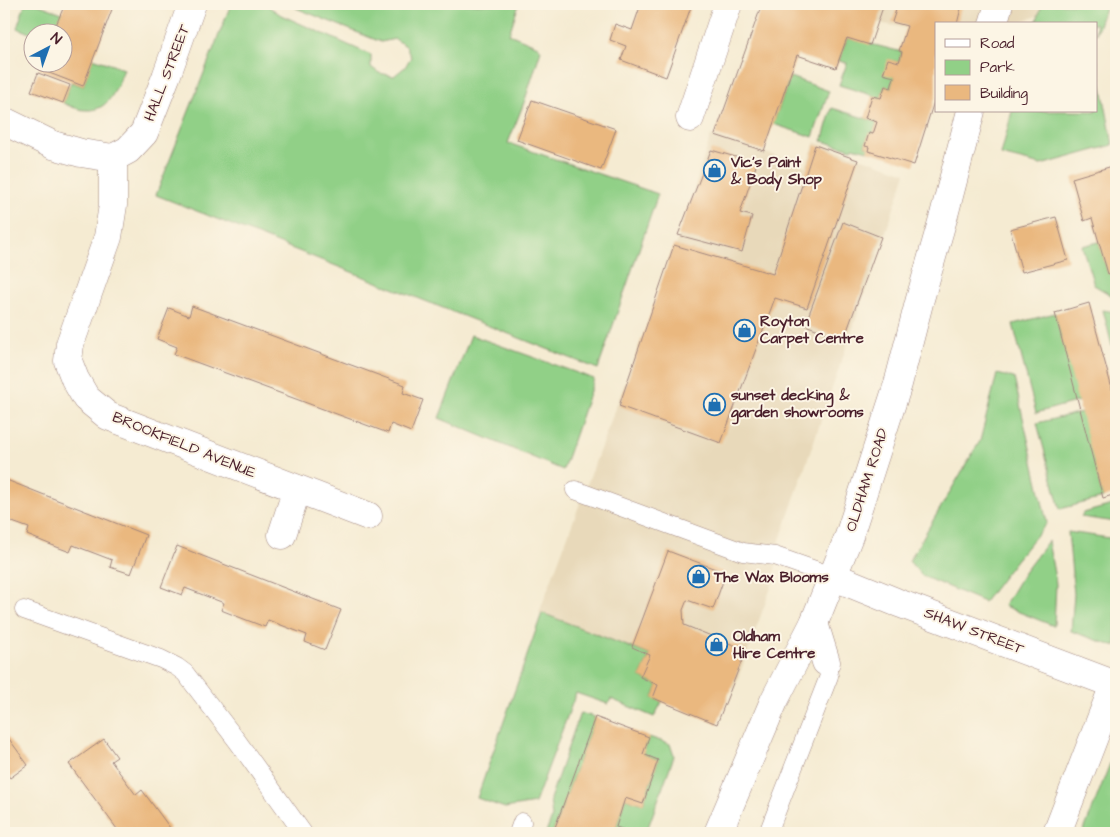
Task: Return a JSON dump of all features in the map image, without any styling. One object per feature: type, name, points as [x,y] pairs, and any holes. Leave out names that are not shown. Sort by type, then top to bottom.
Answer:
[{"type":"street","name":"HALL STREET","points":[[113,158],[128,150],[144,133],[192,4]]},
{"type":"street","points":[[690,118],[728,4]]},
{"type":"street","points":[[994,22],[998,4]]},
{"type":"street","name":"OLDHAM ROAD","points":[[718,833],[774,701],[814,622],[849,536],[898,384],[971,112]]},
{"type":"street","points":[[4,121],[53,145],[81,153],[113,158]]},
{"type":"street","name":"BROOKFIELD AVENUE","points":[[113,158],[113,205],[108,237],[70,344],[68,361],[75,379],[86,398],[108,416],[368,516]]},
{"type":"street","points":[[282,535],[297,489]]},
{"type":"street","name":"SHAW STREET","points":[[832,576],[1115,685]]},
{"type":"street","points":[[814,622],[826,662]]},
{"type":"street","points":[[1057,833],[1115,685]]},
{"type":"lane","points":[[575,490],[743,552],[775,556],[832,576]]},
{"type":"lane","points":[[24,610],[161,659],[185,673],[304,833]]},
{"type":"lane","points":[[768,833],[829,676],[826,662]]},
{"type":"shaded area","points":[[809,4],[1096,4],[1041,15],[1018,22],[935,22],[935,34],[884,24]]},
{"type":"shaded area","points":[[711,135],[806,166],[815,142],[906,173],[780,540],[773,582],[734,689],[539,613],[676,246]]},
{"type":"green space","points":[[25,4],[37,4],[62,13],[58,22],[22,22],[22,30],[17,28]]},
{"type":"green space","points":[[231,4],[265,4],[281,15],[371,55],[371,67],[379,73],[394,76],[405,67],[411,57],[406,46],[395,39],[381,42],[296,8],[293,4],[519,4],[509,34],[538,46],[541,50],[525,100],[508,143],[658,194],[598,369],[156,195]]},
{"type":"green space","points":[[1042,4],[1106,5],[1098,28],[1098,22],[1037,22]]},
{"type":"green space","points":[[847,38],[902,52],[899,62],[889,60],[894,77],[891,88],[885,86],[881,98],[839,85],[847,63],[839,61]]},
{"type":"green space","points":[[93,58],[124,69],[111,97],[101,107],[94,110],[74,108],[63,103],[71,82],[83,86]]},
{"type":"green space","points":[[1098,66],[1113,145],[1041,165],[1001,155],[1012,112],[1098,112]]},
{"type":"green space","points":[[790,77],[829,91],[813,137],[773,124]]},
{"type":"green space","points":[[832,108],[877,122],[873,134],[869,133],[865,146],[869,147],[868,151],[822,141]]},
{"type":"green space","points":[[1099,242],[1108,273],[1116,271],[1116,298],[1094,285],[1082,246]]},
{"type":"green space","points":[[1103,310],[1116,312],[1116,345],[1112,346]]},
{"type":"green space","points":[[1055,313],[1079,401],[1036,413],[1013,324]]},
{"type":"green space","points":[[471,335],[594,379],[563,470],[439,418]]},
{"type":"green space","points":[[997,374],[1014,378],[1047,523],[984,602],[922,576],[909,561],[980,441]]},
{"type":"green space","points":[[1082,412],[1103,498],[1060,509],[1037,423]]},
{"type":"green space","points":[[1116,504],[1116,522],[1081,517],[1083,513]]},
{"type":"green space","points":[[1068,532],[1116,539],[1116,647],[1071,631],[1074,594]]},
{"type":"green space","points":[[1048,541],[1056,584],[1054,626],[1004,606],[1023,574]]},
{"type":"green space","points":[[542,613],[650,655],[640,677],[658,685],[653,698],[662,702],[654,717],[611,699],[608,704],[576,693],[535,803],[505,808],[477,798]]},
{"type":"green space","points":[[580,713],[595,717],[553,833],[546,833],[552,817],[550,799]]},
{"type":"green space","points":[[649,737],[670,744],[674,756],[646,833],[631,833],[616,827],[625,798],[643,804],[658,760],[643,754]]},
{"type":"green space","points":[[1116,748],[1116,833],[1083,833]]},
{"type":"building","points":[[65,4],[114,4],[83,86],[47,72],[72,72],[72,22],[57,22]]},
{"type":"building","points":[[641,4],[692,4],[666,77],[621,60],[626,46],[610,40],[615,24],[632,30]]},
{"type":"building","points":[[762,4],[884,4],[870,45],[847,38],[836,68],[797,55],[764,151],[715,135]]},
{"type":"building","points":[[898,4],[962,4],[958,22],[935,22],[935,98],[914,165],[868,151],[869,147],[865,146],[869,133],[873,134],[877,122],[865,118],[872,96],[881,98],[885,86],[891,88],[894,77],[883,74],[888,59],[899,62],[902,52],[899,51],[907,26],[892,22]]},
{"type":"building","points":[[38,73],[70,85],[63,103],[31,91]]},
{"type":"building","points":[[532,100],[616,129],[601,170],[517,140]]},
{"type":"building","points":[[815,145],[858,160],[807,308],[775,298],[721,443],[619,406],[674,245],[773,274]]},
{"type":"building","points":[[711,150],[757,163],[740,213],[752,216],[742,252],[678,235]]},
{"type":"building","points":[[1116,165],[1116,271],[1108,274],[1092,218],[1084,221],[1072,178]]},
{"type":"building","points":[[1056,217],[1068,260],[1022,272],[1010,229]]},
{"type":"building","points":[[843,222],[881,237],[844,339],[805,325]]},
{"type":"building","points":[[1089,303],[1116,404],[1116,494],[1103,498],[1055,313]]},
{"type":"building","points":[[192,306],[405,385],[403,393],[423,400],[411,432],[391,424],[388,433],[174,354],[177,347],[157,339],[169,308],[189,316]]},
{"type":"building","points":[[4,479],[146,535],[131,574],[110,567],[112,560],[73,545],[70,552],[27,535],[29,528],[4,519]]},
{"type":"building","points":[[177,546],[341,610],[325,650],[305,642],[307,635],[268,620],[265,627],[244,619],[221,610],[224,603],[185,588],[182,595],[161,587]]},
{"type":"building","points":[[668,551],[726,573],[713,609],[687,600],[683,610],[684,625],[746,650],[717,724],[653,698],[658,685],[640,677],[650,655],[632,647]]},
{"type":"building","points":[[595,717],[649,737],[643,754],[658,760],[643,804],[625,798],[616,827],[633,833],[553,833]]},
{"type":"building","points":[[4,732],[28,765],[10,778],[4,770]]},
{"type":"building","points":[[104,739],[117,757],[111,761],[136,795],[142,790],[170,828],[165,833],[120,833],[69,764]]},
{"type":"place","name":"Vic's Paint & Body Shop","points":[[715,171]]},
{"type":"place","name":"Royton Carpet Centre","points":[[744,330]]},
{"type":"place","name":"sunset decking & garden showrooms","points":[[715,404]]},
{"type":"place","name":"The Wax Blooms","points":[[698,577]]},
{"type":"place","name":"Oldham Hire Centre","points":[[717,645]]}]
